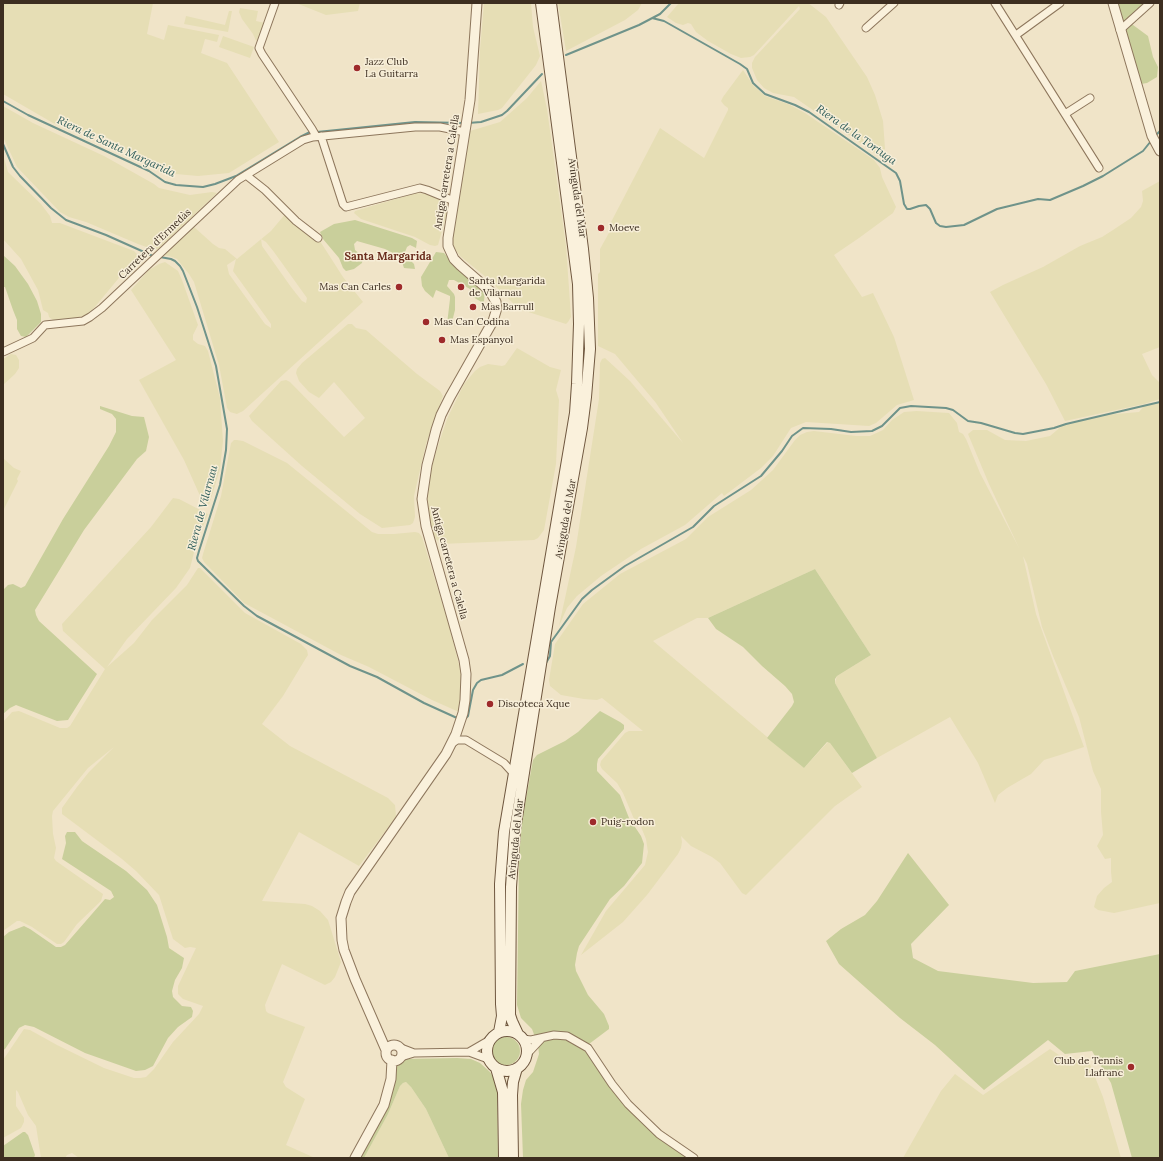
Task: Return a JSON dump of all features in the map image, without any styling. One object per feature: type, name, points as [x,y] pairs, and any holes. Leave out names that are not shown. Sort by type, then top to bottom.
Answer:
[{"type":"main road","name":"Avinguda del Mar","points":[[499,1032],[502,1016],[500,884],[504,832],[575,412],[578,384],[580,324],[578,284],[541,3]]},
{"type":"main road","name":"Avinguda del Mar","points":[[520,1036],[510,1015],[511,887],[514,830],[550,608],[582,428],[590,349],[588,298],[583,249],[551,3]]},
{"type":"main road","points":[[504,1158],[502,1092],[496,1068],[488,1059],[487,1047],[488,1042],[493,1036],[505,1030],[512,1031],[520,1036],[526,1044],[527,1054],[525,1059],[517,1068],[513,1082],[513,1158]]},
{"type":"main road","points":[[496,1068],[506,1071],[517,1068]]},
{"type":"street","points":[[276,3],[259,48],[312,129],[319,136],[343,204],[346,207],[420,188],[454,201]]},
{"type":"street","name":"Antiga carretera a Calella","points":[[386,1050],[344,950],[341,932],[341,918],[350,892],[442,760],[459,725],[465,700],[465,668],[461,646],[426,526],[422,505],[422,492],[430,450],[441,415],[493,321],[498,308],[490,291],[460,266],[454,259],[448,246],[472,86],[477,3]]},
{"type":"street","points":[[866,28],[894,3]]},
{"type":"street","points":[[995,3],[1098,168]]},
{"type":"street","points":[[1016,35],[1050,6],[1060,3]]},
{"type":"street","points":[[1113,3],[1154,138],[1160,151]]},
{"type":"street","points":[[1120,30],[1150,3]]},
{"type":"street","points":[[1065,114],[1090,98]]},
{"type":"street","name":"Carretera d'Ermedàs","points":[[3,352],[33,338],[45,325],[83,321],[90,317],[102,308],[227,189],[246,175],[303,140],[319,136],[415,127],[440,127],[465,131]]},
{"type":"street","points":[[246,175],[265,190],[296,221],[318,238]]},
{"type":"street","points":[[459,725],[461,733],[466,740],[504,763],[514,774]]},
{"type":"street","points":[[451,744],[457,740],[466,740]]},
{"type":"street","points":[[504,763],[512,761],[518,751]]},
{"type":"street","points":[[520,1036],[531,1040],[554,1035],[567,1036],[588,1048],[612,1084],[628,1104],[659,1134],[694,1158]]},
{"type":"street","points":[[527,1054],[541,1039]]},
{"type":"street","points":[[469,1052],[488,1042]]},
{"type":"street","points":[[401,1053],[397,1060],[392,1060],[387,1057],[386,1050],[390,1046],[394,1045],[401,1053],[469,1052],[488,1059]]},
{"type":"street","points":[[355,1158],[384,1105],[392,1074],[392,1060]]},
{"type":"shaded area","points":[[3,3],[153,3],[147,34],[164,40],[168,25],[219,35],[217,42],[205,39],[201,53],[227,63],[279,142],[229,173],[198,176],[176,174],[153,167],[112,140],[99,134],[66,128],[53,123],[3,94]]},
{"type":"shaded area","points":[[296,3],[360,3],[358,11],[326,15]]},
{"type":"shaded area","points":[[484,3],[531,3],[533,27],[540,56],[536,65],[502,108],[478,114],[480,50]]},
{"type":"shaded area","points":[[558,3],[642,3],[638,10],[625,20],[566,51]]},
{"type":"shaded area","points":[[679,3],[808,3],[826,17],[867,77],[875,95],[883,121],[885,149],[879,154],[875,153],[794,97],[773,93],[764,88],[757,80],[752,68],[752,63],[755,57],[800,9],[799,6],[754,55],[741,58],[708,41],[696,32],[691,24],[688,23],[683,25],[676,23],[667,17]]},
{"type":"shaded area","points":[[240,8],[258,11],[256,21],[265,23],[261,35],[256,41],[253,34],[242,19],[239,12]]},
{"type":"shaded area","points":[[229,11],[232,11],[228,32],[184,24],[186,16],[225,25]]},
{"type":"shaded area","points":[[223,36],[254,47],[250,58],[219,47]]},
{"type":"shaded area","points":[[743,70],[753,85],[765,96],[788,104],[805,113],[874,160],[880,168],[882,177],[896,207],[893,213],[834,255],[862,297],[873,293],[894,337],[914,400],[897,405],[876,423],[869,426],[806,422],[791,428],[773,456],[761,468],[724,496],[722,493],[685,525],[641,549],[601,576],[577,596],[567,608],[559,626],[576,547],[599,399],[600,363],[602,359],[605,358],[630,381],[683,443],[656,403],[615,354],[598,346],[598,274],[600,272],[600,249],[610,231],[609,226],[660,128],[704,158],[728,110],[728,108],[721,101]]},
{"type":"shaded area","points":[[541,81],[547,109],[566,246],[571,317],[566,324],[517,307],[487,278],[460,256],[453,246],[453,230],[470,131],[500,122],[527,98]]},
{"type":"shaded area","points":[[3,106],[33,123],[104,156],[159,188],[190,195],[212,192],[217,193],[159,248],[155,250],[86,222],[69,217],[60,212],[17,167],[3,137]]},
{"type":"shaded area","points":[[3,154],[8,172],[41,204],[50,216],[52,223],[60,223],[134,251],[139,256],[138,261],[123,273],[89,314],[66,321],[53,320],[49,317],[48,313],[43,310],[38,290],[21,259],[3,239]]},
{"type":"shaded area","points":[[1160,181],[1160,347],[1142,354],[1152,375],[1160,383],[1160,399],[1144,404],[1065,421],[1046,384],[990,292],[1043,267],[1080,246],[1102,237],[1113,230],[1131,218],[1141,207],[1143,201],[1142,191]]},
{"type":"shaded area","points":[[416,193],[428,194],[444,202],[447,206],[447,213],[438,245],[430,245],[415,237],[361,219],[354,213],[355,211]]},
{"type":"shaded area","points":[[287,212],[318,238],[343,277],[363,302],[243,411],[237,414],[230,412],[227,408],[219,365],[194,282],[177,259],[162,255],[193,226],[213,244],[219,248],[225,249],[237,259],[261,239],[271,231]],"holes":[[[261,239],[266,242],[307,298],[306,303],[302,301],[291,287],[262,246]],[[236,259],[233,271],[271,324],[271,328],[265,324],[229,274],[227,265]]]},
{"type":"shaded area","points":[[165,262],[178,271],[182,280],[198,325],[193,335],[193,340],[198,344],[205,346],[208,351],[220,398],[223,441],[220,469],[209,505],[201,498],[184,460],[139,380],[176,360],[131,290],[149,270]]},
{"type":"shaded area","points":[[348,324],[352,324],[356,328],[366,330],[417,374],[440,391],[443,396],[426,444],[414,496],[415,517],[413,523],[410,525],[382,528],[360,514],[302,466],[252,421],[249,416],[281,381],[286,380],[290,382],[344,437],[365,418],[334,382],[319,398],[309,392],[299,381],[296,373],[297,369],[302,363]]},
{"type":"shaded area","points":[[517,348],[550,367],[561,370],[556,390],[559,400],[556,464],[544,530],[538,538],[534,540],[441,544],[431,531],[427,515],[427,495],[431,467],[447,419],[464,384],[475,371],[488,364],[505,365]]},
{"type":"shaded area","points":[[11,354],[16,355],[19,360],[19,368],[3,385],[3,359]]},
{"type":"shaded area","points":[[1160,403],[1160,903],[1114,913],[1098,910],[1094,907],[1097,896],[1112,882],[1111,858],[1105,859],[1097,846],[1103,835],[1101,789],[1093,771],[1079,717],[1042,627],[1027,564],[1023,556],[1036,614],[1084,747],[1044,760],[1031,774],[998,795],[995,803],[978,763],[950,717],[877,758],[835,683],[837,676],[871,655],[815,569],[708,618],[697,618],[653,641],[804,768],[828,742],[830,743],[862,787],[835,806],[746,895],[742,893],[720,863],[691,846],[681,836],[681,848],[678,854],[647,895],[623,922],[581,955],[606,911],[645,865],[648,852],[646,839],[641,827],[634,819],[623,793],[617,783],[602,769],[600,765],[601,761],[625,733],[629,731],[643,731],[602,698],[597,700],[561,695],[550,686],[549,680],[555,644],[583,604],[620,574],[686,539],[708,517],[751,490],[773,470],[800,435],[814,431],[856,436],[870,436],[883,430],[892,420],[904,412],[917,411],[949,413],[957,423],[959,432],[963,434],[966,439],[980,473],[1019,548],[989,484],[968,434],[973,430],[987,430],[1005,440],[1026,441],[1050,436],[1063,425],[1104,415],[1139,412],[1144,406]]},
{"type":"shaded area","points":[[234,440],[243,441],[287,463],[372,532],[378,534],[419,533],[422,537],[450,629],[461,673],[462,699],[459,712],[432,700],[369,667],[341,655],[244,603],[204,562],[202,558],[221,496],[231,443]]},
{"type":"shaded area","points":[[3,458],[14,468],[21,471],[17,479],[18,481],[3,511]]},
{"type":"shaded area","points":[[173,498],[179,499],[208,514],[197,541],[190,568],[176,588],[127,639],[107,667],[134,643],[152,620],[187,585],[198,568],[200,568],[245,613],[301,644],[307,650],[308,655],[283,696],[262,724],[290,746],[388,798],[395,805],[396,816],[359,866],[299,832],[262,901],[305,904],[320,911],[328,920],[341,962],[335,977],[331,982],[325,985],[282,964],[265,1005],[268,1013],[305,1027],[283,1082],[286,1087],[305,1099],[286,1145],[315,1158],[79,1158],[72,1153],[67,1155],[65,1158],[41,1158],[36,1126],[28,1115],[16,1090],[16,1106],[24,1118],[24,1122],[21,1128],[3,1138],[3,1060],[24,1029],[30,1030],[104,1068],[134,1078],[140,1078],[146,1077],[154,1069],[173,1042],[199,1014],[203,1006],[183,999],[178,994],[178,986],[196,948],[185,948],[173,939],[159,895],[122,859],[62,814],[62,808],[77,787],[89,772],[114,747],[88,768],[53,811],[52,816],[53,834],[56,848],[54,858],[56,861],[103,894],[101,901],[77,924],[61,944],[57,944],[32,927],[20,921],[17,921],[3,931],[3,722],[12,712],[19,711],[60,728],[67,728],[70,726],[105,669],[63,631],[62,624],[151,527]]},
{"type":"shaded area","points":[[1050,1049],[1065,1059],[1089,1062],[1103,1097],[1121,1158],[903,1158],[941,1091],[955,1074],[983,1095]]},
{"type":"shaded area","points":[[406,1082],[426,1109],[449,1158],[364,1158],[388,1114],[400,1086]]},
{"type":"green space","points":[[1117,3],[1147,3],[1124,23]]},
{"type":"green space","points":[[1129,22],[1148,36],[1153,57],[1158,67],[1157,77],[1147,83],[1141,84],[1120,30]]},
{"type":"green space","points":[[355,220],[412,238],[417,241],[416,248],[410,245],[407,247],[405,252],[406,256],[414,264],[415,269],[404,268],[401,259],[385,249],[357,241],[354,244],[355,250],[363,257],[362,263],[354,269],[346,271],[343,268],[339,258],[323,239],[320,232],[334,224]]},
{"type":"green space","points":[[436,252],[444,253],[455,266],[485,290],[483,303],[473,297],[470,289],[454,280],[449,280],[447,286],[455,297],[455,310],[451,326],[448,326],[447,324],[450,296],[436,290],[433,298],[422,286],[421,277]]},
{"type":"green space","points":[[3,255],[15,266],[28,284],[37,301],[41,314],[41,322],[26,337],[21,336],[17,329],[17,320],[5,287],[3,287]]},
{"type":"green space","points":[[100,406],[132,416],[144,417],[149,437],[146,451],[137,459],[84,530],[35,610],[39,621],[97,674],[68,720],[57,721],[16,705],[3,714],[3,590],[8,585],[13,584],[21,588],[25,586],[63,519],[109,446],[116,432],[116,419],[112,414],[100,409]]},
{"type":"green space","points":[[815,569],[871,655],[837,676],[835,679],[835,683],[877,758],[852,773],[830,743],[827,742],[804,768],[767,738],[792,706],[794,702],[792,694],[743,647],[716,629],[708,618]]},
{"type":"green space","points":[[600,711],[624,725],[624,729],[598,759],[597,771],[620,795],[629,818],[641,836],[644,844],[642,863],[624,886],[610,899],[579,946],[577,953],[575,965],[576,971],[588,995],[604,1014],[609,1026],[609,1029],[589,1044],[618,1089],[656,1130],[693,1158],[523,1158],[521,1104],[523,1090],[526,1080],[533,1072],[539,1054],[538,1045],[532,1029],[521,1018],[517,1005],[519,859],[522,821],[533,760],[537,755],[565,741],[578,732]]},
{"type":"green space","points":[[67,832],[75,832],[82,841],[126,871],[147,890],[157,905],[169,948],[184,958],[182,968],[175,980],[172,991],[173,997],[182,1006],[191,1007],[193,1011],[192,1017],[178,1027],[168,1038],[153,1066],[145,1070],[136,1071],[85,1053],[34,1027],[25,1025],[19,1028],[3,1050],[3,937],[9,932],[24,926],[56,947],[61,947],[65,945],[105,899],[110,900],[114,897],[111,891],[62,859],[66,843],[65,836]]},
{"type":"green space","points":[[908,853],[949,905],[911,944],[913,958],[938,971],[1033,983],[1067,982],[1075,971],[1160,954],[1160,1158],[1132,1158],[1111,1083],[1092,1051],[1065,1054],[1048,1040],[984,1090],[935,1045],[900,1018],[839,964],[826,941],[841,929],[865,915],[877,901]]},
{"type":"green space","points":[[506,1037],[516,1041],[520,1051],[516,1061],[506,1065],[496,1061],[492,1051],[496,1041]]},
{"type":"green space","points":[[402,1059],[471,1059],[480,1063],[494,1078],[497,1088],[498,1158],[449,1158],[426,1109],[406,1082],[400,1086],[388,1114],[364,1158],[358,1158],[394,1067],[399,1061]]},
{"type":"green space","points":[[23,1132],[28,1135],[35,1155],[34,1158],[3,1158],[3,1146]]},
{"type":"waterway","points":[[566,55],[639,25],[660,14],[671,3]]},
{"type":"waterway","name":"Riera de la Tortuga","points":[[652,18],[664,21],[740,64],[747,69],[753,83],[765,94],[809,112],[896,173],[900,181],[904,204],[907,209],[926,205],[930,209],[936,223],[940,226],[946,227],[964,225],[997,209],[1038,199],[1050,200],[1103,176],[1143,151],[1151,141]]},
{"type":"waterway","name":"Riera de Santa Margarida","points":[[468,123],[481,122],[502,115],[542,74]]},
{"type":"waterway","name":"Riera de Santa Margarida","points":[[3,101],[28,115],[149,171],[165,182],[176,185],[203,187],[236,176],[310,132]]},
{"type":"waterway","name":"Riera de Santa Margarida","points":[[317,132],[415,122],[464,123]]},
{"type":"waterway","name":"Riera de la Tortuga","points":[[1155,136],[1160,131]]},
{"type":"waterway","name":"Riera de Vilarnau","points":[[3,144],[13,167],[20,176],[51,208],[66,220],[106,235],[153,256]]},
{"type":"waterway","name":"Riera de Vilarnau","points":[[160,257],[175,261],[183,271],[197,307],[216,366],[227,429],[226,450],[220,485],[199,551],[197,558],[198,561],[244,606],[257,616],[350,666],[377,677],[424,703],[457,718]]},
{"type":"waterway","points":[[546,663],[550,656],[551,642],[582,599],[625,566],[693,527],[714,506],[761,476],[782,451],[792,436],[803,428],[831,429],[851,432],[872,431],[882,426],[900,408],[911,406],[946,408],[953,410],[968,421],[1023,434],[1054,428],[1160,402]]},
{"type":"waterway","name":"Riera de Vilarnau","points":[[465,719],[468,716],[473,690],[477,683],[481,680],[502,675],[523,664]]},
{"type":"place","name":"Jazz Club La Guitarra","points":[[357,68]]},
{"type":"place","name":"Moeve","points":[[601,228]]},
{"type":"place","name":"Mas Can Carles","points":[[399,287]]},
{"type":"place","name":"Santa Margarida de Vilarnau","points":[[461,287]]},
{"type":"place","name":"Mas Barrull","points":[[473,307]]},
{"type":"place","name":"Mas Can Codina","points":[[426,322]]},
{"type":"place","name":"Mas Espanyol","points":[[442,340]]},
{"type":"place","name":"Discoteca Xque","points":[[490,704]]},
{"type":"place","name":"Puig-rodon","points":[[593,822]]},
{"type":"place","name":"Club de Tennis Llafranc","points":[[1131,1067]]},
{"type":"district","name":"Santa Margarida","points":[[388,257]]}]
